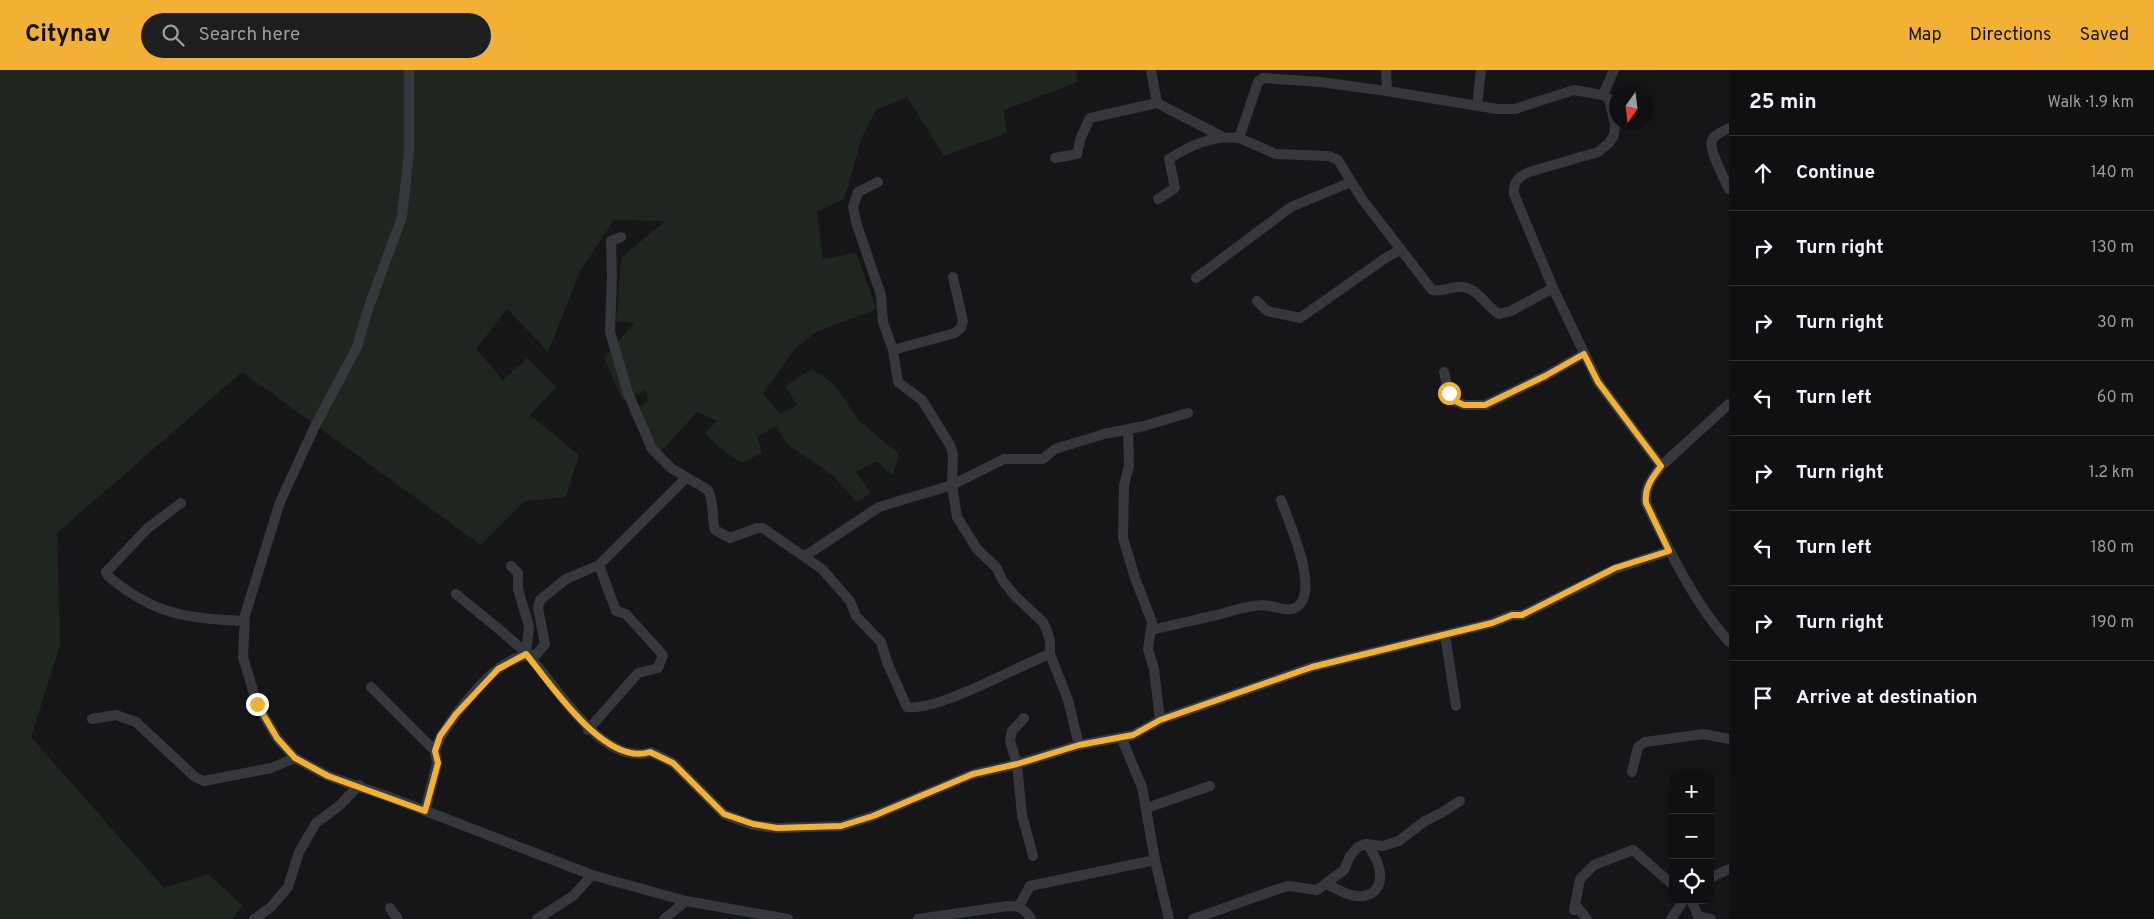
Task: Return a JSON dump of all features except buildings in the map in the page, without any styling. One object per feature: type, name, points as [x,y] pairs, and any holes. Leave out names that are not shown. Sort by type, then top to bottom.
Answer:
[{"type":"street","points":[[409,70],[409,152],[402,217],[368,309],[357,347],[316,424],[280,502],[262,554],[244,621],[243,657],[257,704],[277,738],[295,758],[328,776],[359,785],[592,875],[686,901],[788,919]]},
{"type":"street","points":[[1151,70],[1157,103]]},
{"type":"street","points":[[1386,70],[1388,91]]},
{"type":"street","points":[[1477,105],[1481,70]]},
{"type":"street","points":[[1604,95],[1614,70]]},
{"type":"street","points":[[1239,138],[1258,82],[1263,78],[1388,91],[1497,109],[1516,109],[1574,90],[1604,95],[1609,99],[1613,109],[1614,135],[1610,143],[1598,152],[1518,177],[1514,186],[1514,194],[1553,288],[1598,382],[1661,466]]},
{"type":"street","points":[[1055,158],[1077,154],[1081,137],[1090,118],[1157,103],[1221,136],[1239,138],[1276,154],[1329,156],[1338,160],[1344,166],[1351,182],[1432,290],[1460,286],[1471,289],[1499,314],[1511,311],[1553,288]]},
{"type":"street","points":[[1729,128],[1712,140],[1712,148],[1729,190]]},
{"type":"street","points":[[1158,199],[1176,188],[1169,159],[1195,144],[1221,136]]},
{"type":"street","points":[[878,182],[858,192],[853,207],[863,248],[881,295],[883,322],[893,350],[898,382],[922,400],[950,445],[953,454],[952,485],[957,517],[977,549],[996,567],[1003,581],[1043,622],[1050,641],[1050,654],[1068,700],[1079,745]]},
{"type":"street","points":[[1196,278],[1291,207],[1351,182]]},
{"type":"street","points":[[621,237],[611,241],[610,332],[628,393],[652,449],[671,468],[708,490],[713,506],[712,519],[715,530],[721,535],[730,538],[757,528],[764,528],[822,569],[850,601],[856,616],[866,629],[880,642],[907,706],[924,707],[946,700],[1050,654]]},
{"type":"street","points":[[1257,301],[1267,311],[1300,318],[1387,256],[1401,250]]},
{"type":"street","points":[[893,350],[954,333],[961,328],[963,321],[953,278]]},
{"type":"street","points":[[1444,372],[1449,393],[1455,401],[1464,405],[1485,405],[1545,376],[1584,354]]},
{"type":"street","points":[[1729,404],[1661,466],[1650,482],[1645,495],[1646,503],[1669,551],[1708,618],[1729,642]]},
{"type":"street","points":[[805,556],[879,507],[952,485],[1004,459],[1043,459],[1055,449],[1104,434],[1188,413]]},
{"type":"street","points":[[1128,429],[1129,466],[1124,485],[1123,538],[1134,578],[1152,622],[1148,649],[1154,669],[1160,720]]},
{"type":"street","points":[[435,751],[440,736],[456,714],[498,669],[526,654],[536,655],[545,644],[538,608],[540,600],[566,579],[599,565],[686,478]]},
{"type":"street","points":[[1150,630],[1263,605],[1286,609],[1297,607],[1303,601],[1306,583],[1300,556],[1281,500]]},
{"type":"street","points":[[181,503],[127,548],[106,572],[108,576],[147,604],[169,612],[202,619],[244,621]]},
{"type":"street","points":[[456,594],[526,654],[588,730],[623,751],[640,756],[650,752],[673,763],[724,814],[753,824],[777,828],[841,826],[873,816],[973,774],[1017,764],[1079,745],[1133,735],[1160,720],[1312,667],[1492,623],[1512,615],[1522,615],[1615,568],[1669,551]]},
{"type":"street","points":[[588,730],[638,673],[658,668],[663,656],[626,614],[616,611],[599,565]]},
{"type":"street","points":[[511,566],[518,573],[518,588],[529,626],[526,654]]},
{"type":"street","points":[[1444,635],[1456,706]]},
{"type":"street","points":[[371,687],[435,751],[438,763],[425,811]]},
{"type":"street","points":[[92,719],[116,715],[136,722],[195,777],[204,780],[271,768],[295,758]]},
{"type":"street","points":[[1024,718],[1010,735],[1017,764],[1022,815],[1033,856]]},
{"type":"street","points":[[1632,772],[1638,746],[1645,742],[1704,734],[1729,739]]},
{"type":"street","points":[[1121,737],[1142,787],[1169,919]]},
{"type":"street","points":[[254,919],[271,907],[288,887],[299,852],[316,823],[339,806],[359,785]]},
{"type":"street","points":[[1147,808],[1210,786]]},
{"type":"street","points":[[1193,919],[1289,886],[1317,890],[1344,870],[1350,856],[1358,847],[1366,844],[1383,846],[1399,841],[1425,820],[1441,814],[1460,801]]},
{"type":"street","points":[[1326,884],[1355,895],[1365,896],[1376,888],[1381,876],[1381,868],[1371,849],[1366,844]]},
{"type":"street","points":[[1587,919],[1578,908],[1574,910],[1580,879],[1594,865],[1633,850],[1669,882]]},
{"type":"street","points":[[1018,906],[1030,886],[1156,860]]},
{"type":"street","points":[[1714,876],[1729,869]]},
{"type":"street","points":[[536,919],[573,896],[592,875]]},
{"type":"street","points":[[664,919],[686,901]]},
{"type":"street","points":[[1671,919],[1681,904]]},
{"type":"street","points":[[1692,904],[1698,916],[1711,919]]},
{"type":"street","points":[[918,919],[1018,906],[1026,911],[1031,919]]},
{"type":"street","points":[[390,908],[398,919]]},
{"type":"shaded area","points":[[0,70],[1076,70],[1078,82],[1004,110],[1007,133],[944,156],[907,97],[876,110],[862,137],[844,199],[817,212],[823,259],[856,253],[877,309],[816,332],[794,350],[763,394],[780,414],[797,405],[785,386],[812,369],[834,384],[859,421],[899,454],[893,475],[876,461],[856,472],[871,493],[857,502],[831,474],[787,444],[776,426],[757,437],[762,453],[741,463],[716,445],[705,433],[717,421],[697,412],[655,458],[629,413],[648,401],[646,390],[623,401],[604,358],[634,323],[616,321],[621,258],[665,221],[614,220],[580,271],[548,352],[507,309],[476,349],[503,380],[527,358],[557,387],[530,415],[579,455],[566,497],[525,501],[481,545],[242,372],[57,533],[60,645],[31,737],[164,888],[208,874],[242,905],[233,919],[0,919]]},
{"type":"route","points":[[257,704],[277,738],[295,758],[328,776],[359,785],[425,811],[438,763],[435,751],[440,736],[456,714],[498,669],[526,654],[588,730],[623,751],[640,756],[650,752],[673,763],[724,814],[753,824],[777,828],[841,826],[873,816],[973,774],[1017,764],[1079,745],[1133,735],[1160,720],[1312,667],[1354,658],[1385,648],[1414,644],[1492,623],[1512,615],[1522,615],[1615,568],[1669,551],[1646,503],[1645,495],[1653,476],[1661,466],[1598,382],[1584,354],[1545,376],[1485,405],[1464,405],[1455,401],[1449,393]]}]
